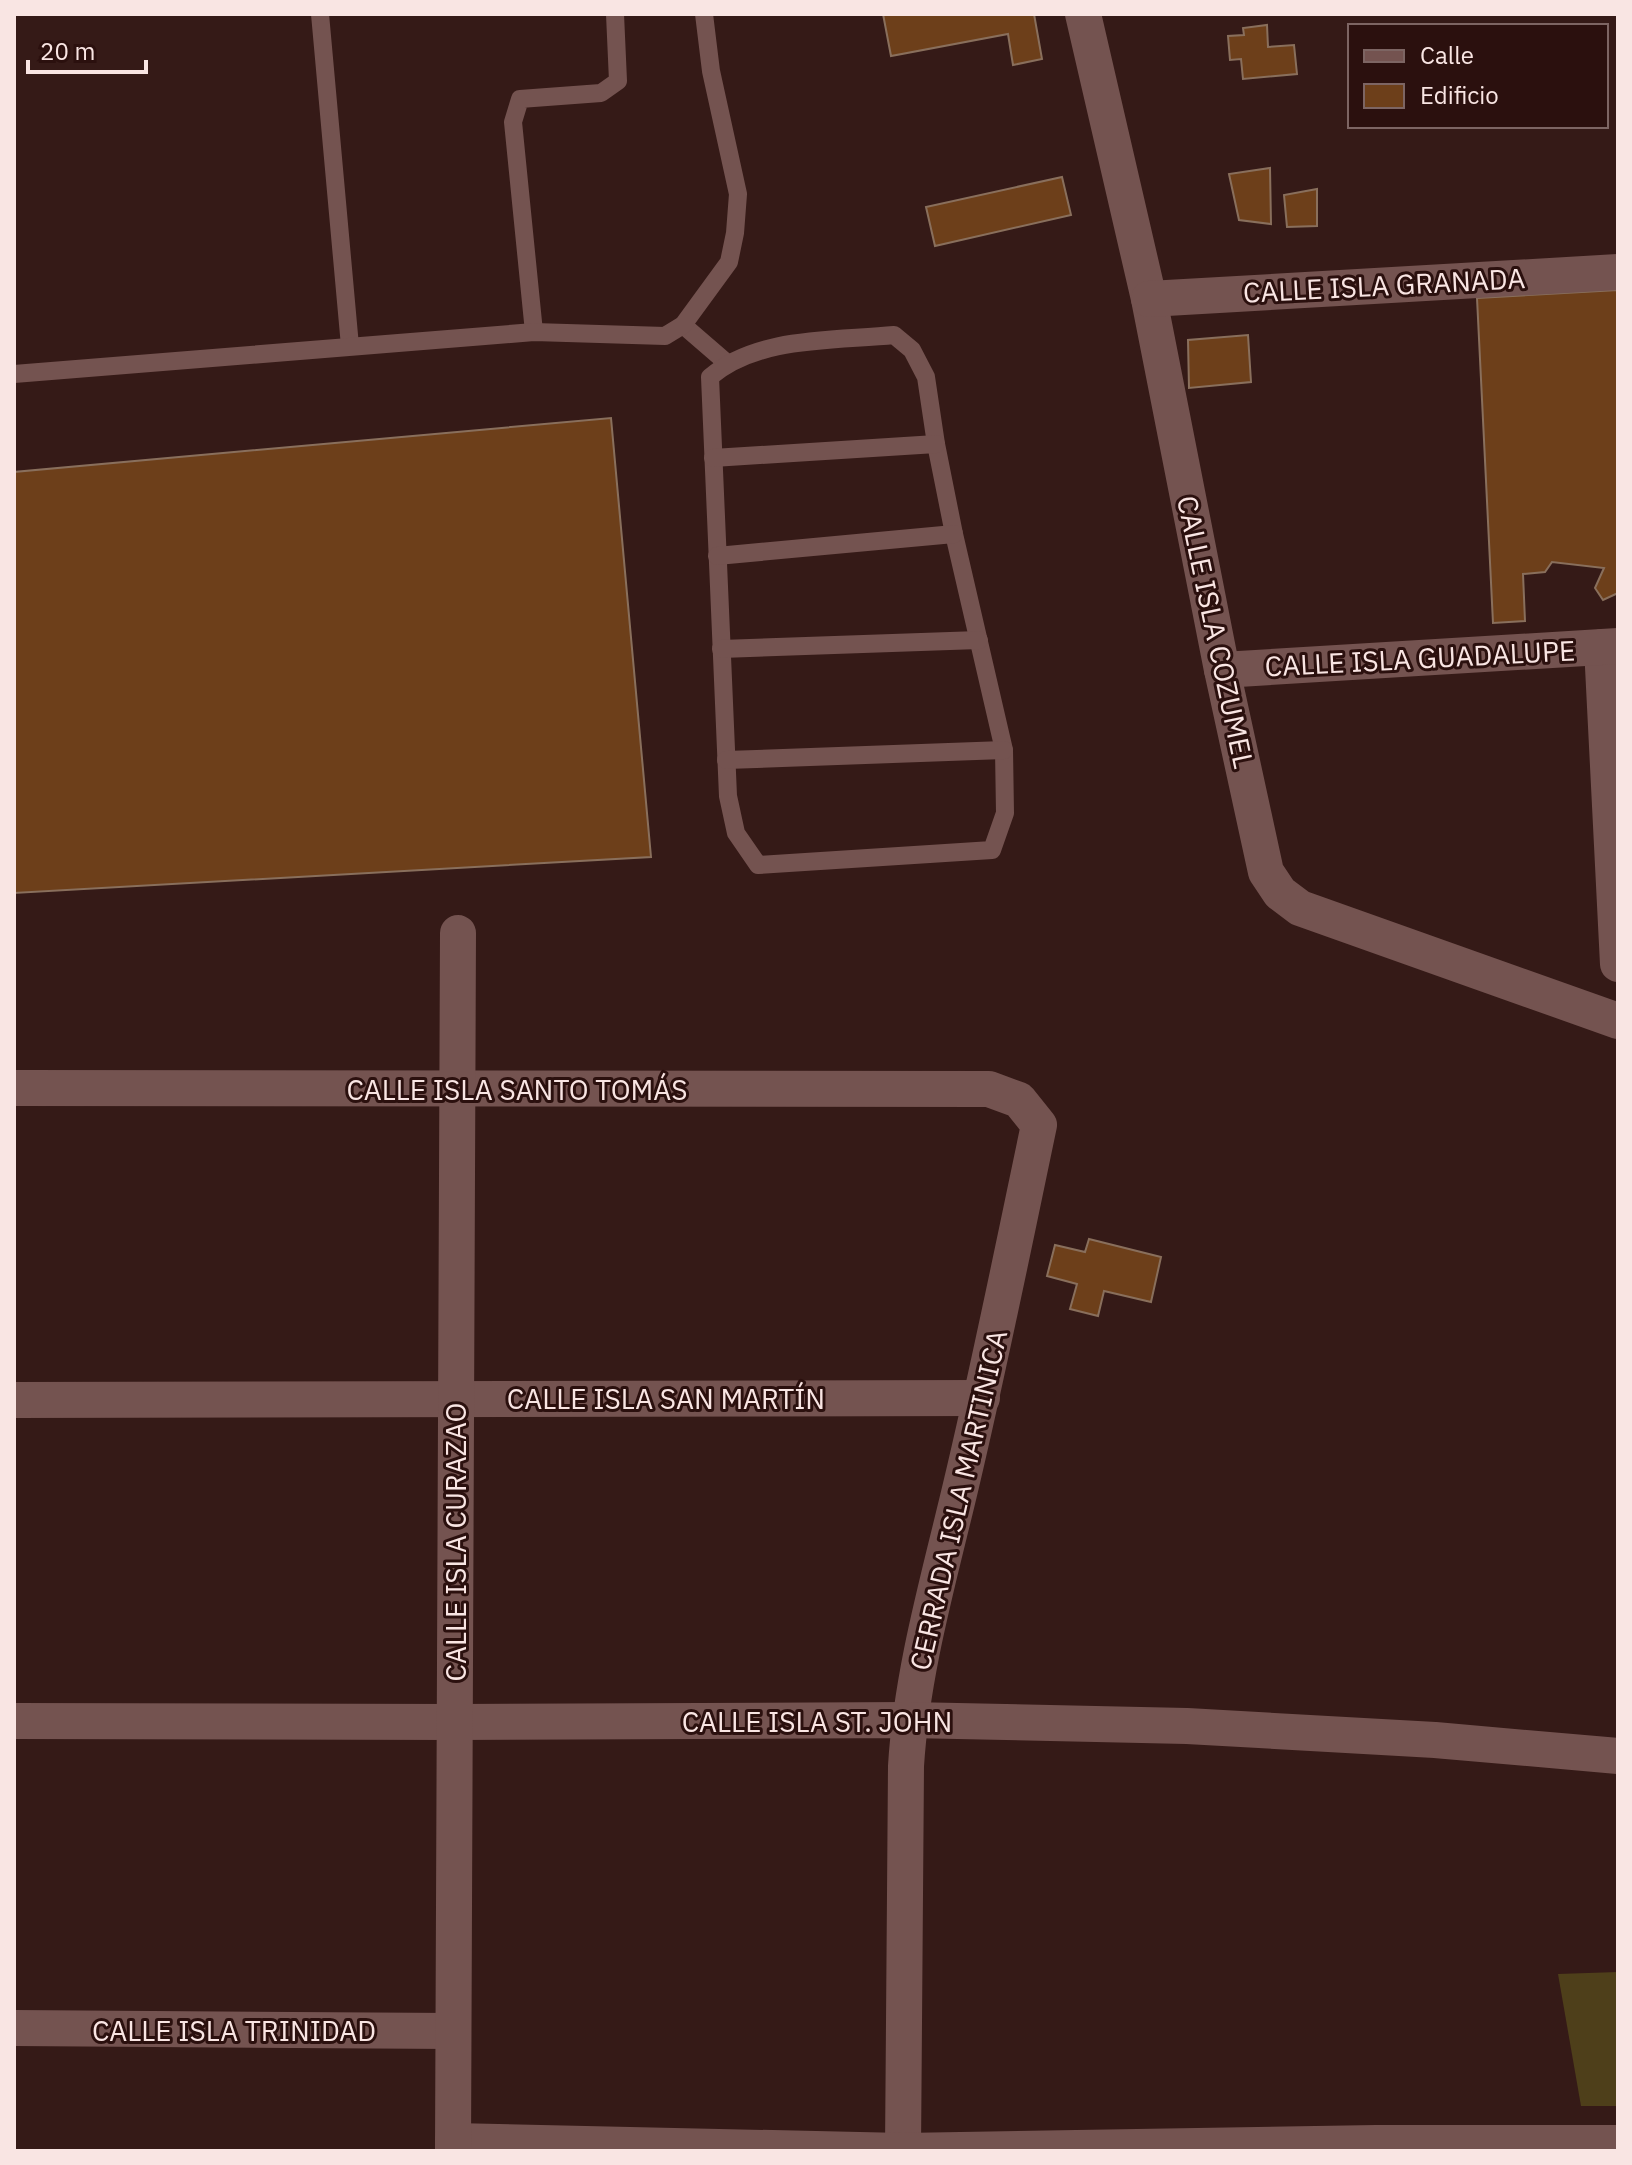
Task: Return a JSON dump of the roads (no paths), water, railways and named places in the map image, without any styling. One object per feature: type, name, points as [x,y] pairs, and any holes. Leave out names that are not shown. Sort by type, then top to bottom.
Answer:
[{"type":"street","name":"CALLE ISLA COZUMEL","points":[[1083,14],[1149,299],[1222,670],[1266,872],[1280,893],[1300,908],[1618,1021]]},
{"type":"street","name":"CALLE ISLA GRANADA","points":[[1149,299],[1618,272]]},
{"type":"street","name":"CALLE ISLA GUADALUPE","points":[[1222,670],[1610,647]]},
{"type":"street","points":[[1610,647],[1618,964]]},
{"type":"street","name":"CALLE ISLA CURAZAO","points":[[453,2146],[458,933]]},
{"type":"street","name":"CALLE ISLA SANTO TOMÁS","points":[[14,1088],[989,1089],[1019,1100]]},
{"type":"street","name":"CERRADA ISLA MARTINICA","points":[[903,2151],[909,1720],[941,1564],[982,1398],[1039,1125],[1019,1100]]},
{"type":"street","name":"CALLE ISLA SAN MARTÍN","points":[[14,1400],[982,1398]]},
{"type":"street","name":"CALLE ISLA ST. JOHN","points":[[14,1721],[909,1720],[1187,1726],[1435,1740],[1618,1756]]},
{"type":"street","name":"CALLE ISLA TRINIDAD","points":[[14,2028],[453,2031]]},
{"type":"street","points":[[453,2146],[903,2151],[1376,2143],[1618,2143]]},
{"type":"lane","points":[[320,14],[350,346]]},
{"type":"lane","points":[[534,332],[513,122],[520,99],[601,93],[618,81],[615,14]]},
{"type":"lane","points":[[14,374],[534,332],[665,336],[683,325],[729,262],[735,233],[738,194],[711,71],[704,14]]},
{"type":"lane","points":[[683,325],[727,363]]},
{"type":"lane","points":[[894,335],[912,350],[926,377],[936,444],[1004,750],[1005,813],[992,850],[758,865],[736,833],[728,796],[710,377],[727,363],[775,347],[894,335]]},
{"type":"lane","points":[[713,458],[936,444]]},
{"type":"lane","points":[[717,556],[954,534]]},
{"type":"lane","points":[[721,649],[979,640]]},
{"type":"lane","points":[[726,760],[1004,750]]}]
